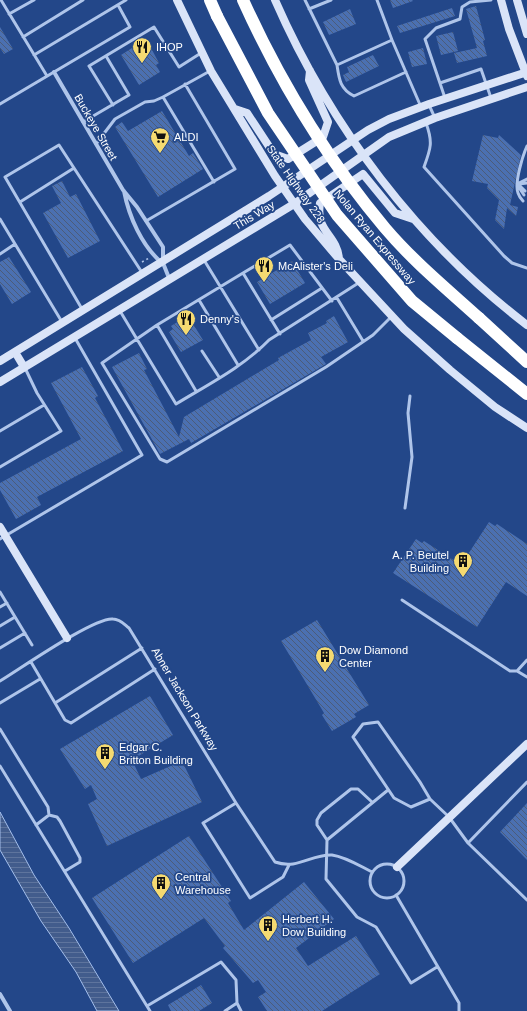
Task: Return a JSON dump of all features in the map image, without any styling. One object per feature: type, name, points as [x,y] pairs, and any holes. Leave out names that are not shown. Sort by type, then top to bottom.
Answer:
[{"type":"highway","name":"Nolan Ryan Expressway","points":[[210,0],[227,37],[268,113],[337,215],[412,301],[527,394]]},
{"type":"highway","name":"Nolan Ryan Expressway","points":[[243,0],[262,43],[295,102],[352,186],[386,229],[425,270],[527,362]]},
{"type":"main road","name":"State Highway 228","points":[[177,0],[212,71],[283,188],[305,220],[392,316],[450,370],[495,407],[527,428]]},
{"type":"main road","points":[[501,0],[526,74]]},
{"type":"main road","points":[[517,0],[527,34]]},
{"type":"main road","points":[[277,1],[310,71],[364,156],[413,219],[495,301],[527,325]]},
{"type":"main road","points":[[235,109],[248,113],[274,154],[288,159],[323,136],[328,122],[309,80],[310,71]]},
{"type":"main road","name":"This Way","points":[[0,361],[163,263],[283,188],[354,140],[389,120],[445,98],[526,74]]},
{"type":"main road","name":"This Way","points":[[0,382],[169,278],[294,204],[389,137],[426,121],[527,87]]},
{"type":"main road","points":[[339,259],[338,248],[321,226],[318,214],[320,203],[364,174],[395,213],[413,219]]},
{"type":"main road","points":[[15,352],[24,367]]},
{"type":"main road","points":[[0,527],[3,538],[67,638]]},
{"type":"main road","points":[[397,867],[527,744]]},
{"type":"street","name":"Buckeye Street","points":[[54,72],[123,190],[138,207],[163,247],[163,263],[169,278]]},
{"type":"street","name":"Buckeye Street","points":[[123,190],[129,212],[151,254],[163,263]]},
{"type":"street","points":[[0,994],[10,1011]]},
{"type":"lane","points":[[1,0],[47,76]]},
{"type":"lane","points":[[9,14],[34,0]]},
{"type":"lane","points":[[23,36],[83,0]]},
{"type":"lane","points":[[34,55],[126,0]]},
{"type":"lane","points":[[305,0],[337,64],[339,80],[345,92],[354,96],[406,72]]},
{"type":"lane","points":[[310,9],[331,0]]},
{"type":"lane","points":[[377,0],[392,40],[421,107]]},
{"type":"lane","points":[[445,98],[425,40],[436,28],[460,19],[462,7],[470,2],[491,0]]},
{"type":"lane","points":[[0,104],[130,27],[118,5]]},
{"type":"lane","points":[[113,105],[89,66],[154,27],[179,67],[202,53]]},
{"type":"lane","points":[[337,64],[392,40]]},
{"type":"lane","points":[[84,122],[129,95],[106,56]]},
{"type":"lane","points":[[440,83],[481,69],[492,99]]},
{"type":"lane","points":[[96,144],[115,119],[145,102],[154,102],[185,84],[212,71]]},
{"type":"lane","points":[[146,221],[235,169],[185,84]]},
{"type":"lane","points":[[163,97],[214,182]]},
{"type":"lane","points":[[429,104],[435,118]]},
{"type":"lane","points":[[426,121],[432,139],[429,156],[424,167],[504,256],[512,263],[527,268]]},
{"type":"lane","points":[[83,311],[6,177],[59,145],[143,275]]},
{"type":"lane","points":[[523,201],[517,192],[517,184],[522,157],[527,146]]},
{"type":"lane","points":[[20,202],[74,168]]},
{"type":"lane","points":[[517,184],[527,180]]},
{"type":"lane","points":[[517,184],[525,189]]},
{"type":"lane","points":[[517,184],[525,189]]},
{"type":"lane","points":[[0,220],[63,323]]},
{"type":"lane","points":[[0,254],[15,244]]},
{"type":"lane","points":[[332,301],[290,245],[157,325],[102,363],[160,459],[167,462],[326,367],[373,335],[392,316]]},
{"type":"lane","points":[[203,258],[259,350]]},
{"type":"lane","points":[[243,273],[280,334]]},
{"type":"lane","points":[[119,309],[136,340],[176,404],[238,365],[259,350],[269,340],[361,282]]},
{"type":"lane","points":[[271,320],[322,288]]},
{"type":"lane","points":[[337,298],[363,341]]},
{"type":"lane","points":[[199,300],[238,365]]},
{"type":"lane","points":[[157,325],[196,392]]},
{"type":"lane","points":[[3,538],[142,455],[74,336]]},
{"type":"lane","points":[[202,351],[220,377]]},
{"type":"lane","points":[[0,467],[60,431],[24,367]]},
{"type":"lane","points":[[405,508],[412,456],[408,413],[410,396]]},
{"type":"lane","points":[[0,431],[44,405]]},
{"type":"lane","points":[[0,592],[32,645]]},
{"type":"lane","points":[[402,600],[510,671],[517,671],[527,677]]},
{"type":"lane","points":[[0,607],[7,603]]},
{"type":"lane","points":[[0,626],[15,617]]},
{"type":"lane","name":"Abner Jackson Parkway","points":[[67,638],[108,619],[121,621],[129,628],[236,803],[275,862],[289,865]]},
{"type":"lane","points":[[0,648],[24,633]]},
{"type":"lane","points":[[0,681],[67,638]]},
{"type":"lane","points":[[55,703],[142,648]]},
{"type":"lane","points":[[517,671],[527,660]]},
{"type":"lane","points":[[31,662],[64,720],[71,723],[155,669]]},
{"type":"lane","points":[[0,703],[40,679]]},
{"type":"lane","points":[[430,799],[411,807],[394,798],[354,737],[363,724],[378,722],[420,782],[430,799],[449,817],[468,843],[527,900]]},
{"type":"lane","points":[[0,729],[48,807],[50,815]]},
{"type":"lane","points":[[0,766],[150,1011]]},
{"type":"lane","points":[[468,843],[527,782]]},
{"type":"lane","points":[[372,802],[358,789],[351,789],[321,813],[317,820],[317,825],[327,840],[328,856],[326,879],[357,917],[376,927],[411,983],[438,966]]},
{"type":"lane","points":[[327,840],[388,790]]},
{"type":"lane","points":[[236,803],[203,823],[250,898],[283,877],[289,865],[319,856],[328,856],[351,861],[372,872]]},
{"type":"lane","points":[[36,825],[50,815]]},
{"type":"lane","points":[[50,815],[57,817],[60,821],[80,858],[80,862],[65,871]]},
{"type":"lane","points":[[392,864],[397,867],[401,870],[404,881],[401,891],[396,895],[387,898],[376,894],[370,884],[372,872],[381,865],[392,864]]},
{"type":"lane","points":[[396,895],[459,1003],[458,1011]]},
{"type":"lane","points":[[147,1006],[221,962],[236,980],[237,1004],[241,1011]]},
{"type":"lane","points":[[225,1011],[237,1004]]},
{"type":"path","points":[[141,262],[149,258]]},
{"type":"water","points":[[0,812],[34,875],[69,928],[119,1011],[97,1011],[76,972],[41,921],[0,850]]},
{"type":"building","points":[[390,0],[412,0],[413,1],[393,8]]},
{"type":"building","points":[[476,6],[485,40],[483,41],[487,56],[457,63],[454,53],[477,48],[466,9]]},
{"type":"building","points":[[452,8],[455,16],[400,33],[397,26]]},
{"type":"building","points":[[350,9],[356,24],[329,35],[323,22]]},
{"type":"building","points":[[0,27],[13,49],[4,54],[0,48]]},
{"type":"building","points":[[453,32],[458,51],[441,55],[436,36]]},
{"type":"building","name":"IHOP","points":[[143,41],[148,50],[151,48],[159,63],[156,65],[160,72],[139,85],[121,55]]},
{"type":"building","points":[[423,48],[427,64],[412,67],[408,52]]},
{"type":"building","points":[[373,55],[379,66],[346,82],[343,75],[349,72],[347,67]]},
{"type":"building","name":"ALDI","points":[[162,111],[189,156],[193,153],[203,169],[158,197],[115,127],[122,122],[128,131]]},
{"type":"building","points":[[483,135],[498,138],[499,135],[521,155],[510,205],[518,207],[516,216],[507,208],[504,229],[495,220],[499,200],[487,188],[488,184],[472,181]]},
{"type":"building","points":[[62,181],[70,197],[76,194],[100,241],[68,258],[43,213],[61,203],[52,186]]},
{"type":"building","points":[[9,257],[31,292],[12,304],[0,284],[0,262]]},
{"type":"building","points":[[292,261],[305,283],[270,304],[257,282]]},
{"type":"building","points":[[334,316],[348,342],[321,357],[326,364],[191,443],[189,439],[160,454],[112,367],[139,353],[147,369],[144,370],[179,437],[184,417],[279,360],[278,358],[311,340],[308,333],[327,323],[326,321]]},
{"type":"building","name":"Denny's","points":[[190,319],[203,340],[181,352],[169,332],[173,329],[171,326],[179,321],[180,324]]},
{"type":"building","points":[[82,367],[98,396],[95,398],[123,451],[37,497],[41,505],[16,519],[0,490],[0,483],[81,439],[51,383]]},
{"type":"building","name":"A. P. Beutel Building","points":[[489,522],[495,526],[497,524],[527,544],[527,596],[506,582],[477,627],[393,573],[416,539],[422,543],[424,541],[461,565]]},
{"type":"building","name":"Dow Diamond Center","points":[[317,620],[369,705],[354,714],[356,717],[332,731],[322,715],[324,713],[281,641]]},
{"type":"building","name":"Edgar C. Britton Building","points":[[150,696],[173,735],[132,760],[141,779],[182,761],[202,802],[107,846],[88,804],[97,799],[91,785],[85,789],[60,749]]},
{"type":"building","points":[[527,803],[527,860],[500,832]]},
{"type":"building","points":[[189,836],[231,901],[228,903],[244,930],[304,882],[334,919],[296,948],[308,966],[356,936],[380,974],[322,1011],[267,1011],[258,997],[266,992],[258,980],[253,983],[223,948],[225,946],[204,918],[133,963],[92,898]]},
{"type":"building","points":[[201,985],[212,1003],[199,1011],[171,1011],[168,1005]]},
{"type":"place","name":"IHOP","points":[[142,64]]},
{"type":"place","name":"ALDI","points":[[160,154]]},
{"type":"place","name":"McAlister's Deli","points":[[264,283]]},
{"type":"place","name":"Denny's","points":[[186,336]]},
{"type":"place","name":"A. P. Beutel Building","points":[[463,578]]},
{"type":"place","name":"Dow Diamond Center","points":[[325,673]]},
{"type":"place","name":"Edgar C. Britton Building","points":[[105,770]]},
{"type":"place","name":"Central Warehouse","points":[[161,900]]},
{"type":"place","name":"Herbert H. Dow Building","points":[[268,942]]}]
